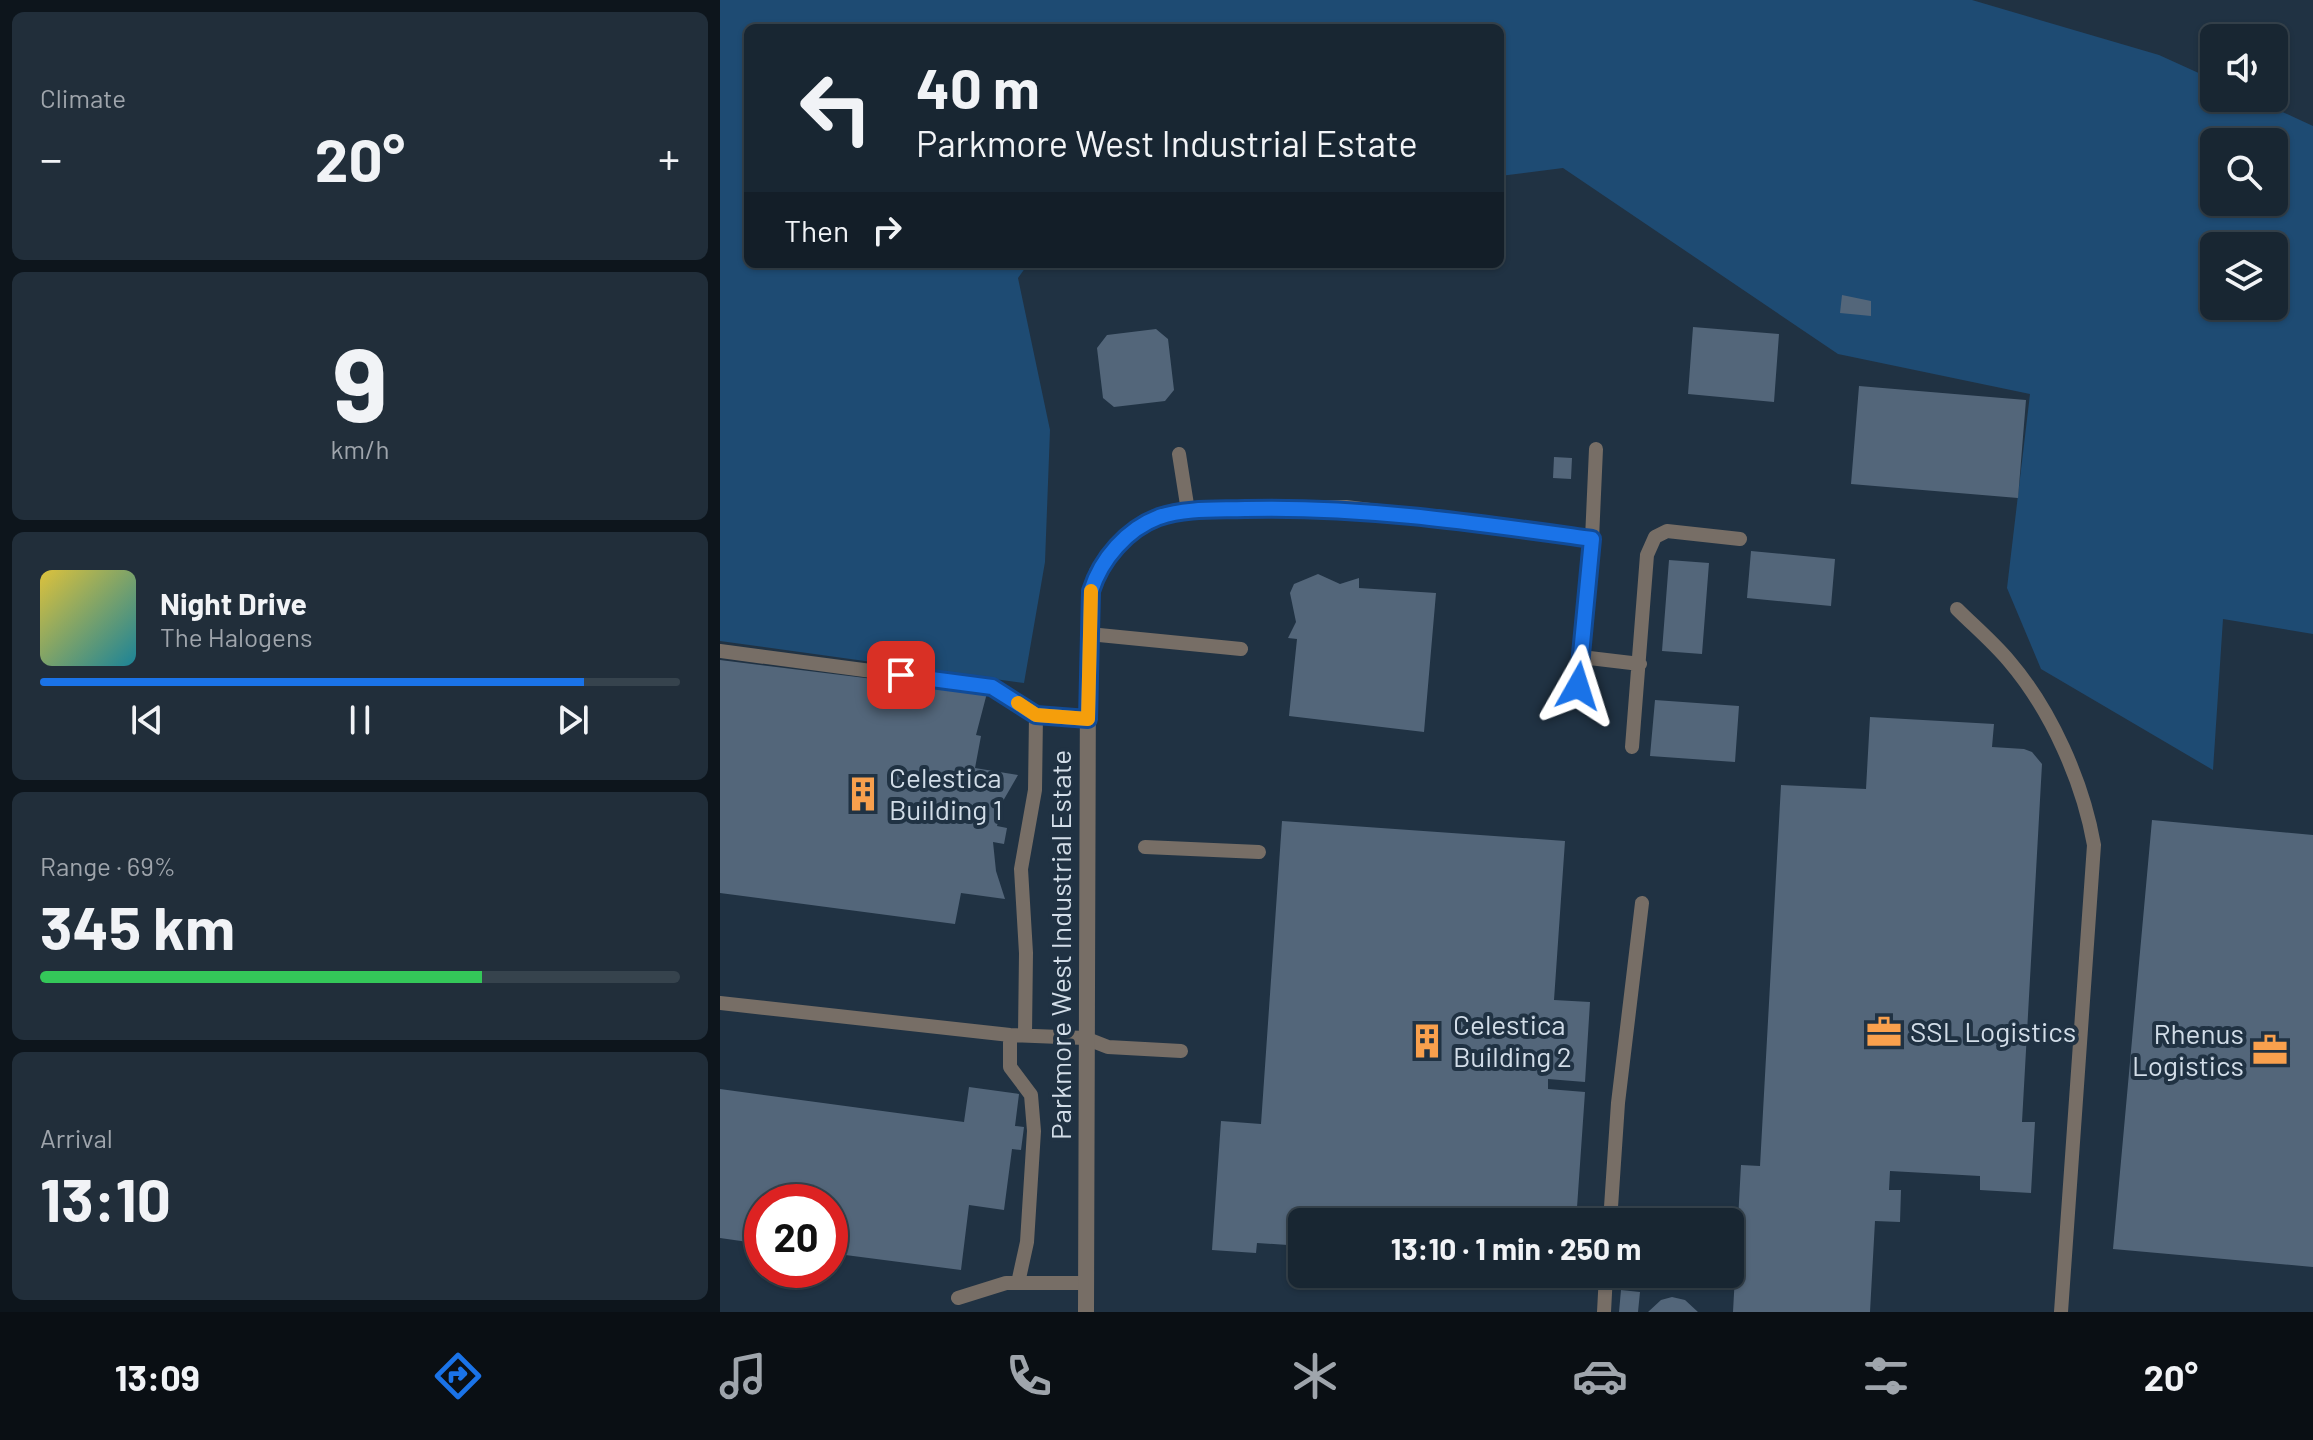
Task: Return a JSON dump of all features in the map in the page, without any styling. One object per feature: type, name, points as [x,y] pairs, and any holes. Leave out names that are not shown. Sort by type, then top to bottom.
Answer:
[{"type":"street","name":"Parkmore West Industrial Estate","points":[[1086,1312],[1089,634],[1091,591],[1097,572],[1109,555],[1142,525],[1188,511],[1346,508],[1592,539]]},
{"type":"lane","points":[[1578,686],[1592,539],[1596,449]]},
{"type":"lane","points":[[1179,454],[1188,511]]},
{"type":"lane","points":[[1632,747],[1647,555],[1655,537],[1667,531],[1740,539]]},
{"type":"lane","points":[[1957,609],[2010,662],[2045,715],[2087,805],[2094,845],[2061,1312]]},
{"type":"lane","points":[[1089,634],[1241,649]]},
{"type":"lane","points":[[720,651],[992,687],[1036,715],[1088,719]]},
{"type":"lane","points":[[1581,657],[1640,664]]},
{"type":"lane","points":[[1018,1283],[1027,1242],[1034,1131],[1031,1095],[1010,1067],[1018,1035],[1026,953],[1021,869],[1035,790],[1036,715]]},
{"type":"lane","points":[[1145,847],[1259,852]]},
{"type":"lane","points":[[1611,1208],[1618,1103],[1642,903]]},
{"type":"lane","points":[[720,1003],[1018,1035],[1085,1038],[1108,1047],[1181,1051]]},
{"type":"lane","points":[[958,1298],[1018,1283],[1085,1283]]},
{"type":"lane","points":[[1604,1312],[1605,1288]]},
{"type":"shaded area","points":[[720,0],[1972,0],[2159,55],[2200,74],[2200,112],[2282,112],[2313,126],[2313,634],[2223,619],[2213,770],[2041,669],[2007,588],[2030,394],[1838,354],[1563,168],[1504,175],[1504,24],[744,24],[744,268],[1025,268],[1018,278],[1050,430],[1045,562],[1024,683],[720,641]]},
{"type":"building","points":[[1842,295],[1871,301],[1871,316],[1840,313]]},
{"type":"building","points":[[1693,327],[1779,334],[1774,402],[1688,394]]},
{"type":"building","points":[[1156,329],[1168,339],[1174,390],[1165,401],[1114,407],[1103,398],[1097,348],[1107,335]]},
{"type":"building","points":[[1859,386],[2026,400],[2018,498],[1851,484]]},
{"type":"building","points":[[1554,457],[1572,458],[1571,479],[1553,478]]},
{"type":"building","points":[[1751,551],[1835,559],[1831,606],[1747,598]]},
{"type":"building","points":[[1669,560],[1709,563],[1702,654],[1662,651]]},
{"type":"building","points":[[1318,574],[1340,584],[1359,578],[1359,588],[1436,593],[1424,732],[1289,716],[1297,639],[1288,638],[1296,622],[1290,593],[1294,584]]},
{"type":"building","name":"Celestica Building 1","points":[[720,660],[987,693],[976,735],[981,736],[975,768],[1018,775],[1003,801],[997,826],[1007,828],[1004,844],[993,842],[996,871],[1005,899],[961,893],[955,924],[720,893]]},
{"type":"building","points":[[1655,700],[1739,706],[1735,762],[1650,756]]},
{"type":"building","points":[[1870,717],[1994,724],[1992,747],[2024,749],[2032,752],[2042,764],[2022,1122],[2035,1122],[2031,1193],[1980,1190],[1980,1176],[1890,1171],[1889,1190],[1901,1190],[1900,1222],[1875,1221],[1870,1312],[1733,1312],[1734,1288],[1744,1288],[1744,1208],[1739,1208],[1741,1165],[1760,1166],[1781,785],[1866,789]]},
{"type":"building","points":[[2152,820],[2313,835],[2313,1267],[2113,1249]]},
{"type":"building","name":"Celestica Building 2","points":[[1282,821],[1565,841],[1554,1000],[1590,1002],[1585,1082],[1548,1079],[1548,1089],[1585,1092],[1577,1208],[1288,1208],[1288,1245],[1257,1243],[1256,1253],[1212,1250],[1221,1121],[1261,1124]]},
{"type":"building","points":[[969,1087],[1019,1094],[1015,1126],[1024,1127],[1021,1150],[1012,1149],[1004,1210],[969,1205],[961,1270],[848,1255],[848,1184],[744,1184],[744,1241],[720,1238],[720,1089],[964,1122]]},
{"type":"building","points":[[1621,1290],[1640,1292],[1638,1312],[1619,1312]]},
{"type":"building","points":[[1672,1297],[1685,1300],[1698,1312],[1648,1312],[1661,1300]]},
{"type":"slow traffic","points":[[1018,703],[1036,715],[1088,719],[1091,591]]},
{"type":"place","name":"Celestica Building 1","points":[[863,794]]},
{"type":"place","name":"SSL Logistics","points":[[1884,1032]]},
{"type":"place","name":"Celestica Building 2","points":[[1427,1041]]},
{"type":"place","name":"Rhenus Logistics","points":[[2270,1050]]},
{"type":"route","points":[[901,675],[992,687],[1036,715],[1088,719],[1091,591],[1097,572],[1109,555],[1142,525],[1188,511],[1346,508],[1592,539],[1578,686]]}]
